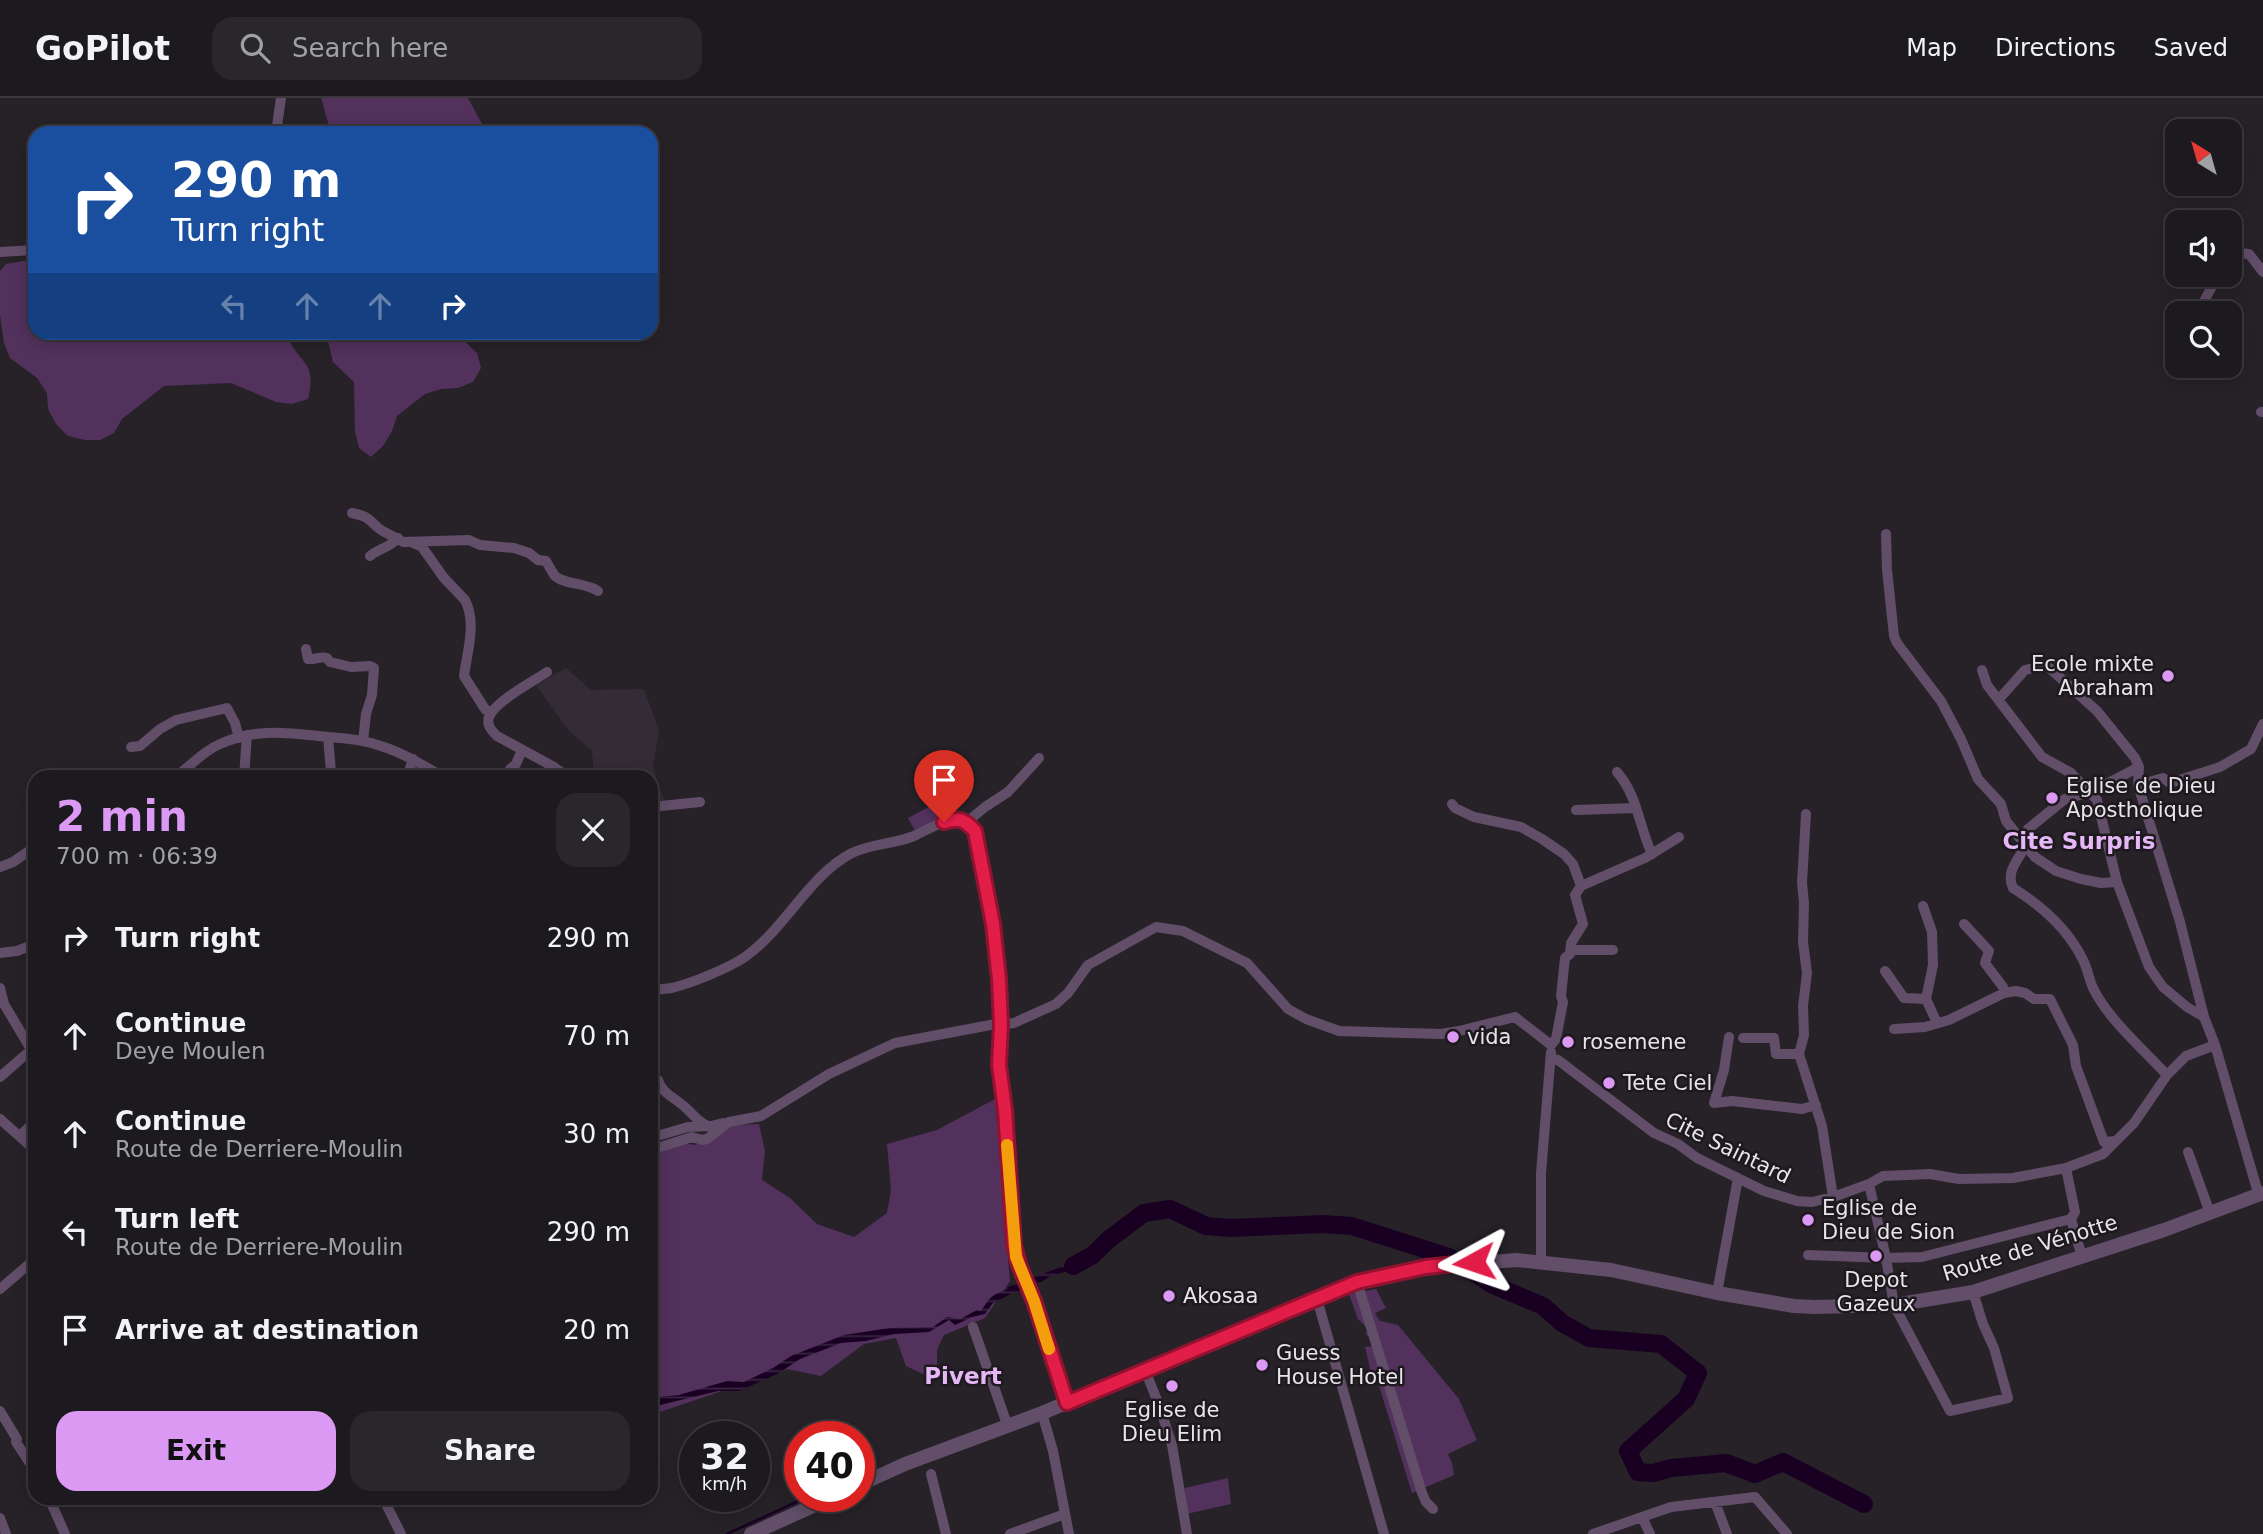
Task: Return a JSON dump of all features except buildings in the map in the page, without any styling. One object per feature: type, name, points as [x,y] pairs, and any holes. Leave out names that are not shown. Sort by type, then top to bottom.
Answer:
[{"type":"street","points":[[277,126],[281,98]]},
{"type":"street","points":[[0,252],[28,250]]},
{"type":"street","points":[[2242,253],[2249,254],[2263,272]]},
{"type":"street","points":[[352,513],[373,520],[380,530],[403,542],[469,540],[489,547],[514,548],[529,552],[538,560],[546,561],[559,579],[598,591]]},
{"type":"street","points":[[1886,534],[1894,636],[1941,701],[1978,779],[2001,804],[2006,821],[2035,857],[2056,871],[2081,879],[2101,883],[2117,882]]},
{"type":"street","points":[[370,556],[398,538]]},
{"type":"street","points":[[413,542],[422,547],[468,607],[469,648],[464,676],[485,709],[491,713]]},
{"type":"street","points":[[306,649],[308,659],[322,657],[343,665],[374,668],[363,741]]},
{"type":"street","points":[[1999,699],[2025,670],[2046,665],[2097,711],[2135,758],[2139,767],[2138,785],[2180,922],[2204,1017],[2261,1195]]},
{"type":"street","points":[[1982,670],[1987,685],[2042,757],[2071,773],[2098,800],[2117,882],[2149,967],[2163,986],[2187,1007],[2204,1017]]},
{"type":"street","points":[[547,672],[491,713],[488,722],[497,736],[559,770]]},
{"type":"street","points":[[131,747],[140,746],[176,720],[227,708],[243,737],[244,770]]},
{"type":"street","points":[[2138,785],[2163,778],[2170,783],[2220,767],[2251,749],[2263,724]]},
{"type":"street","points":[[185,770],[209,750],[243,737],[269,731],[363,741],[413,759],[431,770]]},
{"type":"street","points":[[328,737],[331,770]]},
{"type":"street","points":[[510,770],[516,764],[522,750]]},
{"type":"street","points":[[967,822],[1008,792],[1039,758]]},
{"type":"street","points":[[409,770],[413,759]]},
{"type":"street","points":[[2139,767],[2091,792],[2065,799],[2028,829],[2025,846],[2018,854],[2010,883],[2066,931],[2084,961],[2093,989],[2108,1010],[2167,1075]]},
{"type":"street","points":[[1617,772],[1628,786],[1652,854]]},
{"type":"street","points":[[658,806],[699,802]]},
{"type":"street","points":[[1452,804],[1474,817],[1521,827],[1542,839],[1564,854],[1573,864],[1581,886]]},
{"type":"street","points":[[1576,810],[1636,808]]},
{"type":"street","points":[[1806,814],[1801,883],[1807,973],[1802,1006],[1804,1035],[1798,1054],[1822,1126],[1833,1197]]},
{"type":"street","points":[[658,989],[684,983],[734,964],[748,955],[778,928],[811,887],[852,853],[908,838],[953,819],[967,822],[975,831],[993,924],[1001,1024],[999,1065],[1005,1110],[1014,1245],[1067,1403]]},
{"type":"street","points":[[1541,1262],[1541,1173],[1551,1045],[1556,1039],[1563,1002],[1561,996],[1565,958],[1583,924],[1575,895],[1581,886],[1652,854],[1679,837]]},
{"type":"street","points":[[0,867],[28,852]]},
{"type":"street","points":[[1923,906],[1932,932],[1933,965],[1926,999],[1937,1023]]},
{"type":"street","points":[[1964,925],[1989,951],[1985,963],[2003,987],[2004,993]]},
{"type":"street","points":[[658,1136],[688,1127],[711,1126],[761,1116],[828,1074],[895,1043],[1014,1023],[1056,1004],[1068,993],[1088,965],[1156,927],[1183,931],[1247,963],[1288,1009],[1339,1031],[1441,1034],[1515,1017],[1551,1045]]},
{"type":"street","points":[[0,953],[28,947]]},
{"type":"street","points":[[1571,950],[1613,950]]},
{"type":"street","points":[[1885,971],[1904,998],[1926,999]]},
{"type":"street","points":[[0,988],[4,1004],[28,1041]]},
{"type":"street","points":[[1894,1029],[1926,1027],[1949,1020],[2004,993],[2016,990],[2034,999],[2050,999],[2073,1045],[2076,1066],[2104,1142],[2116,1141]]},
{"type":"street","points":[[1729,1037],[1724,1070],[1714,1103],[1732,1101],[1802,1109],[1816,1105]]},
{"type":"street","points":[[1743,1038],[1774,1038],[1776,1054],[1798,1054]]},
{"type":"street","name":"Cite Saintard","points":[[1552,1058],[1558,1059],[1620,1106],[1643,1127],[1678,1144],[1697,1158],[1770,1194],[1812,1202],[1869,1184],[1883,1176],[1930,1174],[1959,1179],[2013,1178],[2066,1168],[2103,1154],[2134,1124],[2167,1075],[2186,1056],[2215,1045]]},
{"type":"street","points":[[0,1077],[28,1053]]},
{"type":"street","points":[[658,1080],[662,1089],[686,1107],[695,1118],[704,1125],[711,1126]]},
{"type":"street","points":[[0,1119],[28,1143]]},
{"type":"street","points":[[658,1148],[692,1137],[707,1139],[729,1122]]},
{"type":"street","points":[[20,1136],[28,1128]]},
{"type":"street","points":[[2188,1152],[2210,1213]]},
{"type":"street","points":[[2066,1168],[2075,1212],[2071,1219],[2082,1256]]},
{"type":"street","points":[[1717,1293],[1738,1178]]},
{"type":"street","points":[[1869,1184],[1894,1305],[1950,1412],[2008,1398],[1994,1348],[1973,1292]]},
{"type":"street","name":"Route de Vénotte","points":[[875,1478],[905,1464],[1008,1427],[1357,1282],[1426,1267],[1517,1260],[1611,1270],[1717,1293],[1794,1306],[1894,1305],[1973,1292],[2261,1195]]},
{"type":"street","points":[[1808,1255],[1886,1258],[1922,1256],[2071,1219]]},
{"type":"street","points":[[0,1289],[28,1267]]},
{"type":"street","points":[[1357,1282],[1422,1493],[1433,1509]]},
{"type":"street","points":[[1317,1299],[1384,1534]]},
{"type":"street","points":[[973,1327],[1008,1427]]},
{"type":"street","points":[[1145,1370],[1172,1446],[1187,1534]]},
{"type":"street","points":[[0,1411],[28,1460]]},
{"type":"street","points":[[1042,1413],[1053,1451],[1069,1534]]},
{"type":"street","points":[[931,1474],[946,1534]]},
{"type":"street","points":[[1592,1534],[1671,1507],[1755,1497],[1787,1534]]},
{"type":"street","points":[[1716,1502],[1727,1534]]},
{"type":"street","points":[[52,1505],[65,1534]]},
{"type":"street","points":[[386,1505],[401,1534]]},
{"type":"street","points":[[751,1534],[799,1512]]},
{"type":"street","points":[[1010,1534],[1065,1514]]},
{"type":"street","points":[[1642,1517],[1650,1534]]},
{"type":"street","points":[[0,1518],[6,1534]]},
{"type":"shaded area","points":[[321,98],[468,98],[483,126],[329,126]]},
{"type":"shaded area","points":[[28,260],[28,340],[290,340],[308,369],[308,399],[292,404],[276,402],[231,383],[164,386],[122,419],[114,433],[100,440],[68,436],[56,424],[48,409],[47,393],[37,378],[10,358],[4,343],[0,315],[0,271],[6,264]]},
{"type":"shaded area","points":[[328,340],[463,340],[477,353],[481,368],[473,382],[458,388],[425,394],[397,416],[383,446],[371,457],[359,448],[355,431],[354,382],[333,362]]},
{"type":"shaded area","points":[[566,668],[591,690],[644,689],[659,731],[654,770],[593,770],[592,751],[569,731],[536,685]]},
{"type":"shaded area","points":[[658,785],[659,789],[666,801],[658,800]]},
{"type":"shaded area","points":[[938,802],[945,815],[915,831],[908,818]]},
{"type":"shaded area","points":[[995,1099],[1010,1281],[985,1318],[944,1335],[937,1350],[937,1374],[923,1374],[906,1366],[896,1338],[864,1344],[821,1376],[787,1369],[658,1413],[658,1153],[685,1143],[694,1145],[713,1139],[732,1125],[759,1124],[765,1151],[762,1180],[790,1198],[817,1224],[854,1237],[887,1213],[891,1190],[887,1144],[937,1130]]},
{"type":"shaded area","points":[[1093,1255],[1076,1268],[1049,1277],[1032,1288],[1013,1293],[993,1303],[985,1314],[955,1325],[949,1320],[929,1332],[894,1334],[866,1341],[841,1343],[800,1359],[779,1373],[739,1391],[718,1391],[658,1406],[658,1397],[679,1395],[727,1381],[744,1382],[791,1356],[844,1335],[890,1328],[933,1327],[947,1317],[960,1319],[977,1310],[981,1311],[991,1297],[1008,1287]]},
{"type":"shaded area","points":[[1376,1289],[1386,1308],[1375,1313],[1380,1321],[1398,1325],[1459,1399],[1477,1440],[1448,1454],[1454,1475],[1412,1493],[1377,1379],[1372,1377],[1365,1347],[1376,1346],[1375,1340],[1366,1335],[1367,1328],[1358,1319],[1349,1294]]},
{"type":"shaded area","points":[[1228,1478],[1231,1504],[1186,1514],[1185,1488]]},
{"type":"waterway","points":[[1073,1266],[1093,1255],[1144,1213],[1170,1209],[1206,1226],[1352,1226],[1449,1257],[1493,1285],[1543,1306],[1562,1323],[1589,1338],[1661,1344],[1698,1373],[1686,1399],[1628,1451],[1638,1472],[1653,1473],[1671,1468],[1726,1463],[1755,1474],[1783,1462],[1864,1504]]},
{"type":"waterway","points":[[727,1534],[784,1508]]},
{"type":"slow traffic","points":[[1007,1145],[1016,1257],[1049,1349]]},
{"type":"place","name":"Ecole mixte Abraham","points":[[2168,676]]},
{"type":"place","name":"Eglise de Dieu Apostholique","points":[[2052,798]]},
{"type":"place","name":"vida","points":[[1453,1037]]},
{"type":"place","name":"rosemene","points":[[1568,1042]]},
{"type":"place","name":"Tete Ciel","points":[[1609,1083]]},
{"type":"place","name":"Eglise de Dieu de Sion","points":[[1808,1220]]},
{"type":"place","name":"Depot Gazeux","points":[[1876,1256]]},
{"type":"place","name":"Akosaa","points":[[1169,1296]]},
{"type":"place","name":"Guess House Hotel","points":[[1262,1365]]},
{"type":"place","name":"Eglise de Dieu Elim","points":[[1172,1386]]},
{"type":"district","name":"Cite Surpris","points":[[2079,841]]},
{"type":"district","name":"Pivert","points":[[963,1376]]},
{"type":"route","points":[[944,822],[960,819],[975,831],[993,924],[999,979],[999,1065],[1005,1110],[1014,1245],[1067,1403],[1357,1282],[1426,1267],[1474,1262]]}]
